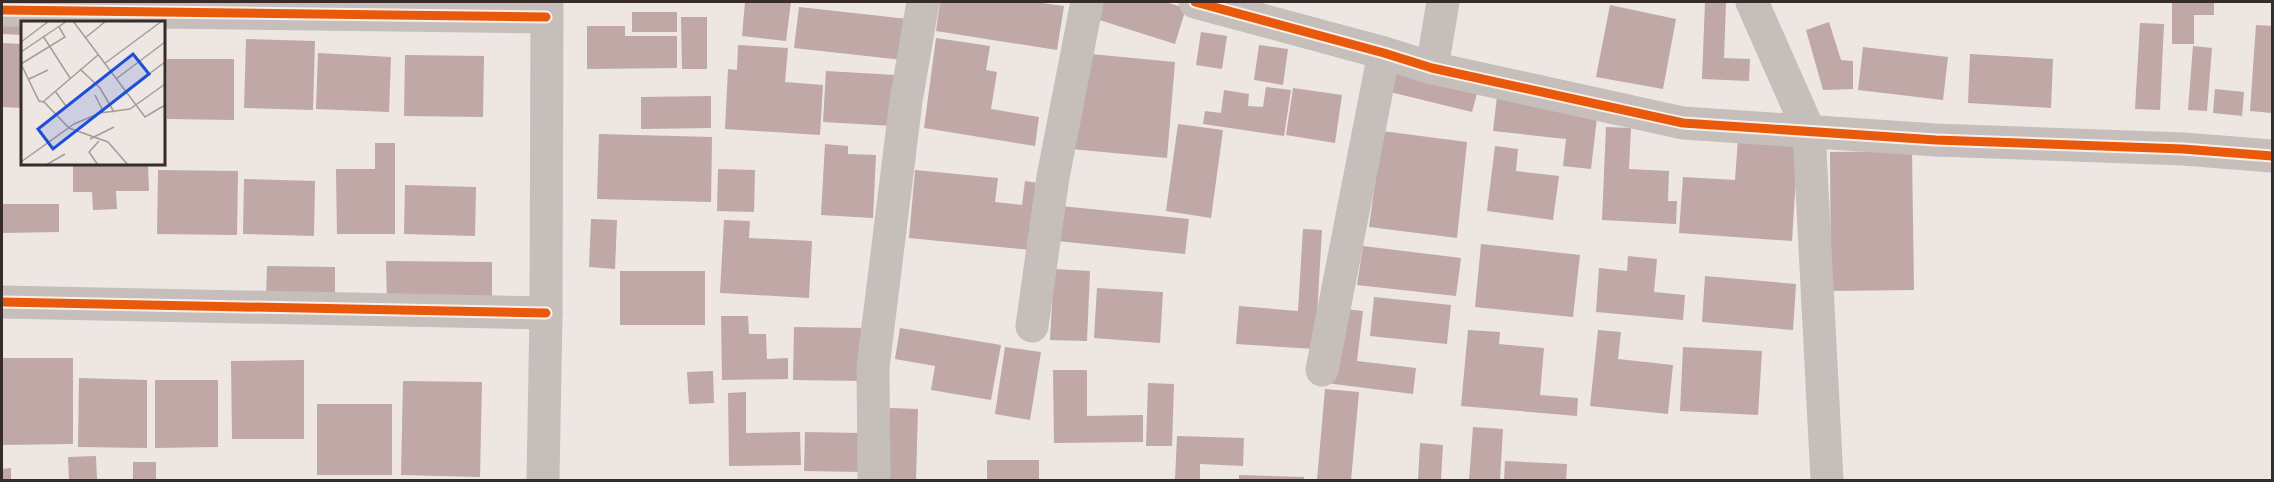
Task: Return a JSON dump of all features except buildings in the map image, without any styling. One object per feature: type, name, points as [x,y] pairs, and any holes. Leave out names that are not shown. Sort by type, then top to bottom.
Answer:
[{"type":"street","points":[[874,480],[873,367],[906,101],[923,2]]},
{"type":"street","points":[[1032,326],[1053,177],[1087,2]]},
{"type":"street","points":[[1195,2],[1432,68],[1683,123],[1936,140],[2183,149],[2272,156]]},
{"type":"street","points":[[1432,68],[1443,2]]},
{"type":"street","points":[[1752,2],[1809,131],[1827,480]]},
{"type":"street","points":[[2,10],[547,9],[543,480]]},
{"type":"street","points":[[1322,370],[1384,53]]},
{"type":"street","points":[[2,302],[546,313]]},
{"type":"cycle path","points":[[1195,2],[1432,68],[1683,123],[1936,140],[2183,149],[2272,156]]},
{"type":"cycle path","points":[[2,10],[546,17]]},
{"type":"cycle path","points":[[2,302],[546,313]]}]
